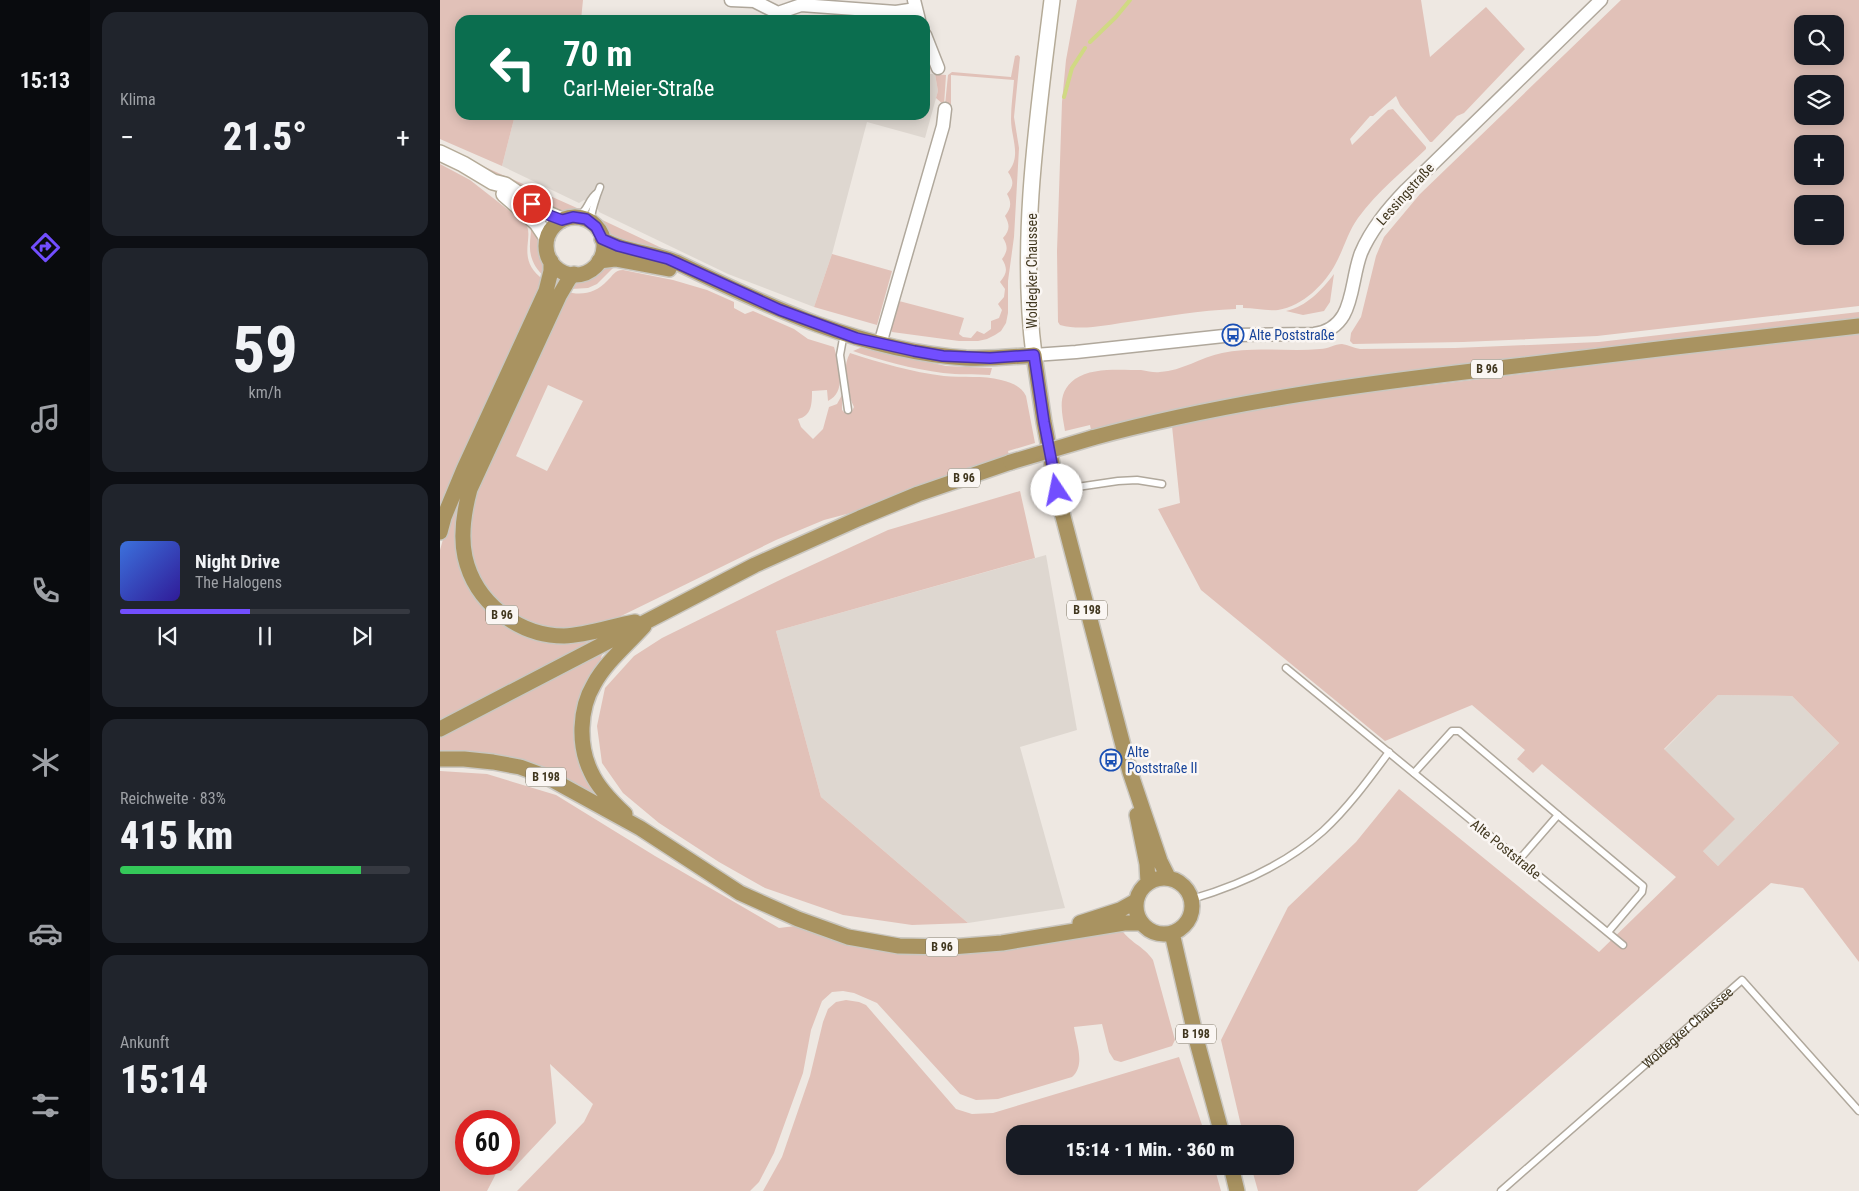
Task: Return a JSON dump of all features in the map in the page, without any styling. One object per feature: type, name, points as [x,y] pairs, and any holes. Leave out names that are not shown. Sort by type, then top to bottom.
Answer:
[{"type":"main road","name":"Woldegker Chaussee","points":[[1052,0],[1038,112],[1030,236],[1030,323],[1034,355],[1057,490],[1106,684],[1130,772],[1160,861],[1168,877]]},
{"type":"main road","points":[[440,153],[493,182],[505,185],[546,214],[591,222],[602,239],[603,250],[599,261],[590,270],[574,274],[561,271],[551,261],[546,250],[547,238],[553,227],[569,219]]},
{"type":"main road","points":[[493,182],[500,192],[537,223],[547,238]]},
{"type":"main road","points":[[602,239],[618,246],[668,259],[780,310],[880,344],[914,351],[967,358],[1034,355]]},
{"type":"main road","points":[[599,261],[615,259],[677,271],[693,272]]},
{"type":"main road","points":[[440,532],[444,517],[464,469],[546,291],[551,271],[551,261]]},
{"type":"main road","name":"B 96","points":[[574,274],[559,296],[470,489],[462,531],[465,557],[473,579],[488,602],[506,618],[525,628],[544,634],[563,636],[582,634],[651,618]]},
{"type":"main road","name":"B 96","points":[[440,729],[755,565],[860,518],[918,494],[1011,462],[1092,438],[1176,417],[1245,403],[1383,382],[1859,326]]},
{"type":"main road","name":"B 96","points":[[651,618],[601,673],[593,685],[583,717],[582,734],[585,754],[591,773],[602,791],[640,828],[740,893],[798,919],[848,937],[900,946],[951,947],[1002,943],[1036,937],[1120,910],[1136,901]]},
{"type":"main road","name":"B 198","points":[[440,759],[464,759],[520,767],[548,777],[640,828]]},
{"type":"main road","name":"Woldegker Chaussee","points":[[1130,772],[1147,864],[1148,882]]},
{"type":"main road","points":[[1160,877],[1168,877],[1182,883],[1188,889],[1192,899],[1191,916],[1186,924],[1172,933],[1162,934],[1153,932],[1142,923],[1138,916],[1136,901],[1142,888],[1148,882],[1160,877]]},
{"type":"main road","points":[[1036,937],[1124,923],[1142,923]]},
{"type":"main road","name":"B 198","points":[[1172,933],[1197,1042],[1220,1125]]},
{"type":"main road","points":[[1233,1175],[1237,1191]]},
{"type":"street","points":[[731,0],[756,1],[778,13],[797,2],[896,12],[917,10]]},
{"type":"street","name":"Lessingstraße","points":[[1034,355],[1233,334],[1314,334],[1326,332],[1334,327],[1346,311],[1361,253],[1384,214],[1426,170],[1601,0]]},
{"type":"street","points":[[930,48],[938,68]]},
{"type":"street","points":[[880,344],[943,126],[945,109]]},
{"type":"lane","points":[[569,219],[584,213],[592,196],[598,190],[590,217],[591,222]]},
{"type":"lane","points":[[844,333],[840,355],[848,410]]},
{"type":"lane","points":[[1057,490],[1118,481],[1137,480],[1162,484]]},
{"type":"lane","name":"Alte Poststraße","points":[[1286,668],[1623,945]]},
{"type":"lane","points":[[1414,773],[1452,731],[1459,731],[1643,886],[1642,892],[1608,932]]},
{"type":"lane","points":[[1192,899],[1248,880],[1284,860],[1323,831],[1364,786],[1389,752]]},
{"type":"lane","points":[[1519,860],[1558,815]]},
{"type":"lane","name":"Woldegker Chaussee","points":[[1501,1191],[1742,980],[1859,1111]]},
{"type":"shaded area","points":[[440,0],[583,0],[582,15],[455,15],[455,120],[514,120],[502,166],[440,139]]},
{"type":"shaded area","points":[[1077,0],[1421,0],[1430,57],[1486,7],[1525,49],[1464,113],[1457,116],[1432,142],[1430,142],[1400,105],[1396,96],[1373,116],[1370,116],[1350,139],[1352,145],[1388,110],[1393,109],[1426,149],[1365,208],[1351,229],[1339,257],[1326,279],[1312,293],[1296,304],[1278,310],[1243,308],[1243,305],[1236,305],[1236,309],[1196,312],[1094,327],[1068,327],[1060,325],[1058,322],[1057,251],[1062,102],[1066,60]]},
{"type":"shaded area","points":[[1621,0],[1859,0],[1859,306],[1597,336],[1463,342],[1353,344],[1350,341],[1351,333],[1361,317],[1376,256],[1384,237],[1420,194]]},
{"type":"shaded area","points":[[1018,55],[1020,57],[1014,117],[1019,148],[1014,237],[1008,281],[1008,313],[1006,323],[1001,331],[995,335],[978,341],[959,341],[892,332],[891,329],[899,301],[964,318],[959,334],[963,337],[971,338],[977,331],[984,334],[991,329],[991,321],[999,318],[1002,310],[998,304],[1004,297],[1005,289],[1000,282],[1006,271],[1002,259],[1007,249],[1003,238],[1007,232],[1008,222],[1005,216],[1010,205],[1007,194],[1012,183],[1008,172],[1012,166],[1015,153],[1011,126],[1014,80],[951,75],[951,104],[945,105],[948,75],[952,72],[1011,77],[1015,56]]},
{"type":"shaded area","points":[[930,74],[935,74],[938,91],[930,120]]},
{"type":"shaded area","points":[[935,74],[946,75],[944,105],[936,98],[938,91]]},
{"type":"shaded area","points":[[514,120],[930,120],[925,138],[867,122],[832,254],[814,307],[728,274],[599,212],[597,207],[584,200],[579,203],[502,166]]},
{"type":"shaded area","points":[[467,159],[577,208],[583,208],[579,211],[556,212],[497,175]]},
{"type":"shaded area","points":[[440,164],[470,180],[525,223],[528,228],[527,248],[530,264],[535,272],[544,280],[440,512]]},
{"type":"shaded area","points":[[593,211],[596,217],[668,251],[664,253],[642,249],[620,242],[607,234],[594,218]]},
{"type":"shaded area","points":[[530,224],[542,249],[545,277],[538,270],[532,258]]},
{"type":"shaded area","points":[[832,254],[892,271],[877,325],[814,307]]},
{"type":"shaded area","points":[[616,265],[597,284],[588,288],[571,289],[577,279],[605,267]]},
{"type":"shaded area","points":[[620,270],[673,280],[707,290],[734,302],[734,308],[745,314],[753,311],[794,329],[808,339],[834,347],[840,377],[838,391],[828,401],[827,390],[812,391],[809,412],[798,419],[801,427],[813,439],[823,429],[829,407],[837,404],[842,395],[842,410],[845,413],[852,411],[854,407],[847,388],[845,373],[850,353],[884,364],[920,372],[944,376],[1001,380],[1019,387],[1026,396],[1035,443],[1008,451],[1009,455],[916,486],[858,511],[824,520],[776,540],[615,619],[582,629],[564,630],[527,623],[492,598],[477,575],[471,555],[469,531],[476,490],[566,291],[577,294],[594,291]],"holes":[[[548,385],[583,401],[547,471],[516,456]]]},
{"type":"shaded area","points":[[1334,274],[1330,302],[1324,311],[1303,315],[1286,311],[1307,302]]},
{"type":"shaded area","points":[[1859,312],[1859,319],[1402,372],[1245,396],[1176,409],[1091,430],[1090,425],[1065,431],[1063,417],[1062,403],[1065,390],[1069,384],[1082,375],[1107,370],[1168,371],[1214,355],[1234,351],[1320,349],[1342,344],[1360,349],[1455,348],[1599,342]]},
{"type":"shaded area","points":[[1859,333],[1859,962],[1803,888],[1771,883],[1417,1191],[1258,1191],[1254,1175],[1294,1175],[1294,1125],[1241,1125],[1221,1040],[1288,907],[1356,842],[1399,789],[1599,952],[1676,877],[1542,764],[1533,773],[1517,759],[1525,750],[1472,705],[1385,741],[1201,590],[1158,509],[1180,503],[1172,426],[1232,413],[1348,395]],"holes":[[[1718,695],[1792,696],[1839,743],[1718,866],[1703,851],[1735,819],[1664,749]]]},
{"type":"shaded area","points":[[860,348],[946,366],[992,368],[990,375],[932,371],[898,364],[853,351]]},
{"type":"shaded area","points":[[467,475],[458,531],[502,622],[588,641],[583,647],[440,720],[440,550],[449,518]]},
{"type":"shaded area","points":[[1020,491],[1035,558],[776,631],[821,797],[968,923],[912,925],[843,915],[765,888],[719,862],[659,823],[623,793],[602,763],[597,726],[605,688],[634,656],[662,638],[784,578],[888,530]]},
{"type":"shaded area","points":[[1046,555],[1077,730],[1020,747],[1065,908],[968,923],[821,797],[776,631]]},
{"type":"shaded area","points":[[603,652],[601,658],[607,657],[577,719],[609,805],[584,790],[440,754],[440,736]]},
{"type":"shaded area","points":[[1718,695],[1792,696],[1839,743],[1718,866],[1703,851],[1664,750]]},
{"type":"shaded area","points":[[440,771],[487,774],[556,795],[655,856],[779,928],[795,926],[845,942],[931,954],[959,954],[1027,947],[1120,927],[1127,937],[1153,960],[1175,1040],[1172,1046],[1121,1062],[1114,1060],[1109,1052],[1102,1024],[1074,1027],[1079,1060],[1076,1072],[1072,1077],[998,1099],[976,1100],[960,1094],[877,1003],[854,993],[832,992],[822,1001],[811,1030],[803,1073],[774,1153],[759,1182],[750,1191],[517,1191],[584,1122],[593,1104],[550,1064],[556,1123],[520,1161],[520,1110],[455,1110],[455,1175],[495,1175],[487,1191],[440,1191]]},
{"type":"shaded area","points":[[846,1000],[866,1005],[956,1109],[972,1114],[993,1113],[1179,1057],[1202,1125],[1006,1125],[1006,1175],[1217,1175],[1221,1191],[763,1191],[782,1157],[810,1076],[823,1022],[828,1009],[836,1002]]},
{"type":"waterway","points":[[1090,42],[1116,17],[1130,0]]},
{"type":"waterway","points":[[1064,97],[1072,68],[1085,48]]},
{"type":"place","name":"Alte Poststraße","points":[[1233,335]]},
{"type":"place","name":"Alte Poststraße II","points":[[1111,760]]},
{"type":"route","points":[[532,204],[546,214],[562,220],[573,217],[586,219],[600,232],[602,239],[608,242],[679,263],[693,272],[780,310],[856,338],[943,356],[990,358],[1034,355],[1057,490]]}]
